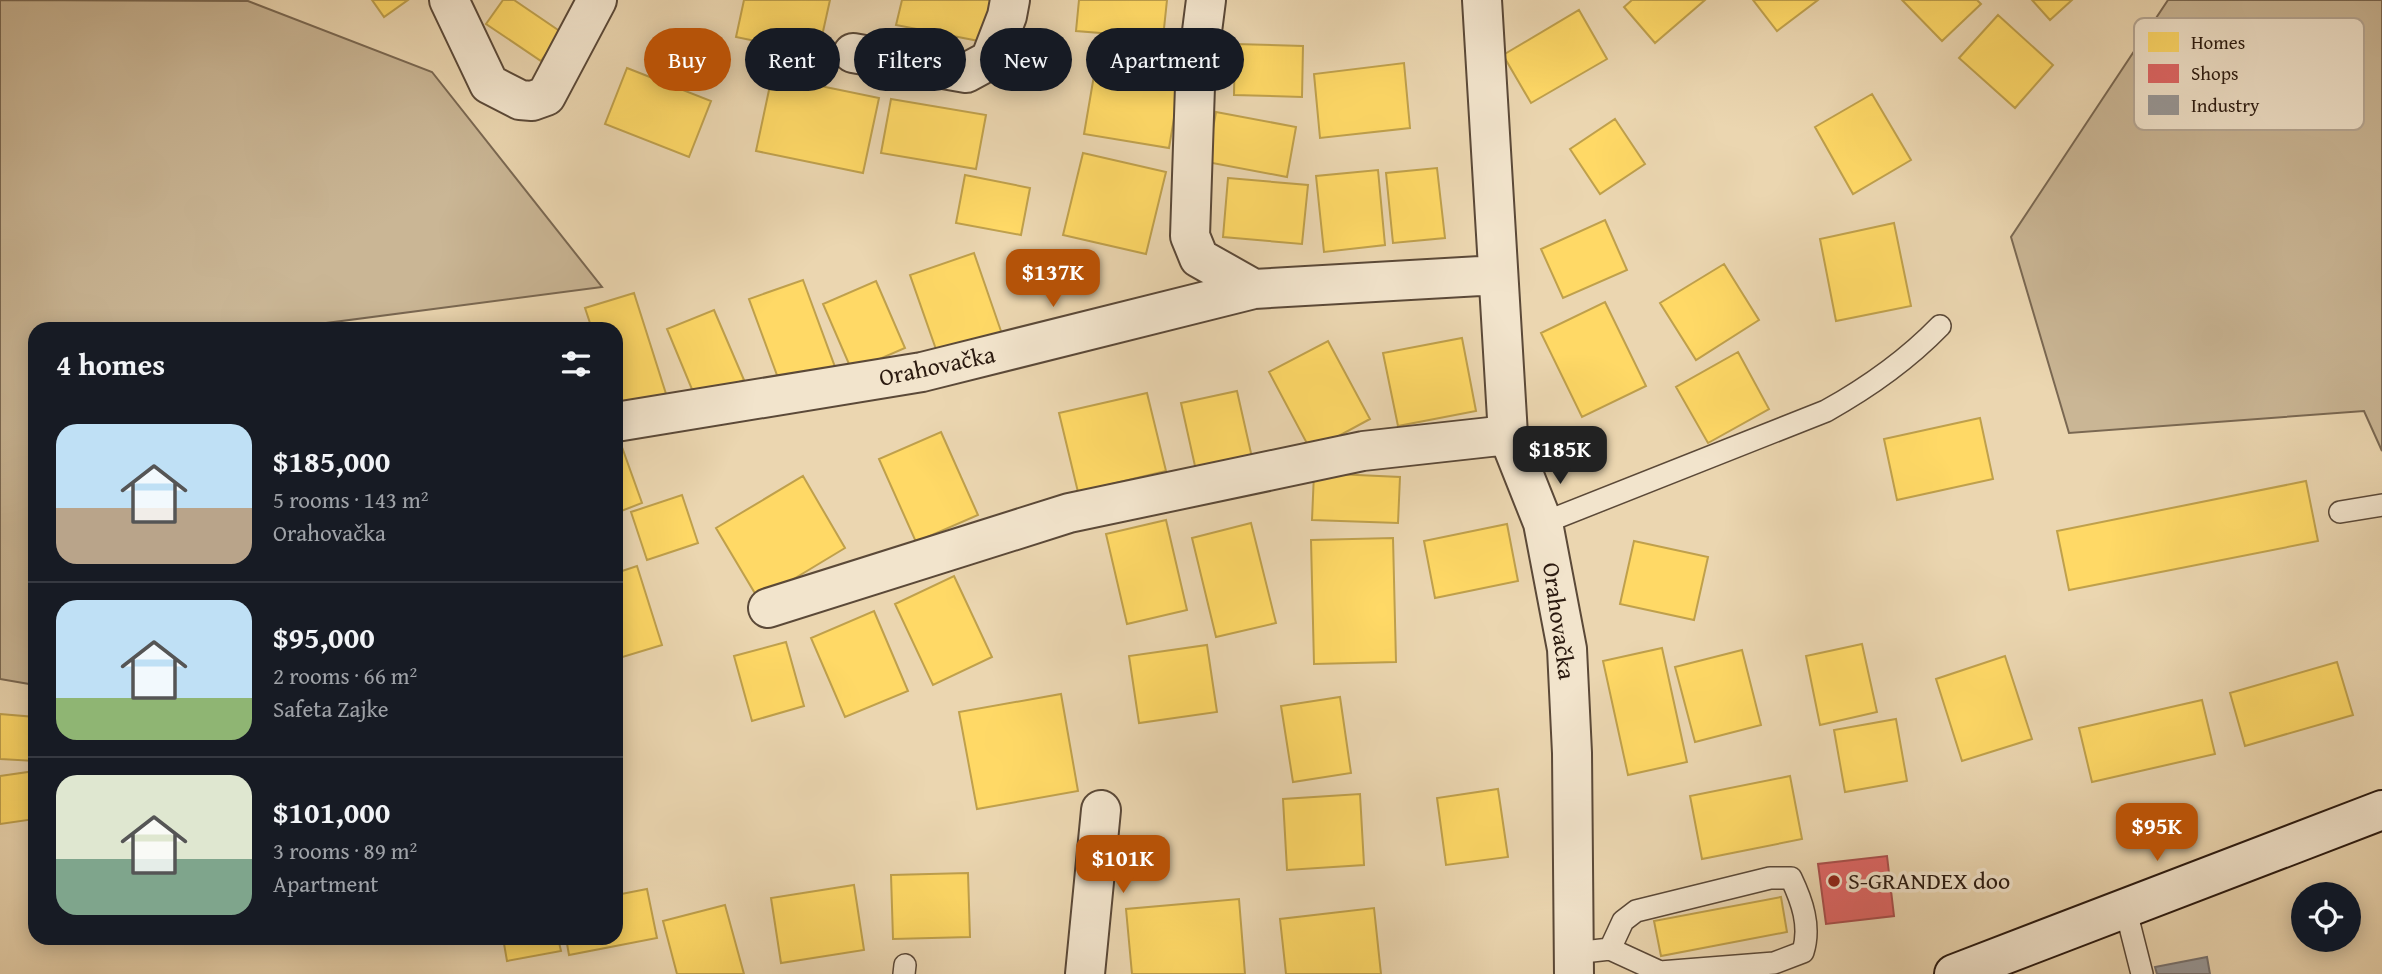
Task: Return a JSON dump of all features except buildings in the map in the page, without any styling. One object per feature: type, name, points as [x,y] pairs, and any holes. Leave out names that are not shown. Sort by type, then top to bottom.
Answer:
[{"type":"street","points":[[449,0],[489,84],[520,100],[532,101],[545,96],[597,0]]},
{"type":"street","points":[[853,53],[966,73],[990,60],[1007,16],[1010,0]]},
{"type":"street","points":[[1206,0],[1195,86],[1190,236],[1199,258],[1254,289]]},
{"type":"street","name":"Orahovačka","points":[[1482,0],[1508,435],[1543,523],[1567,649],[1586,959]]},
{"type":"street","name":"Orahovačka","points":[[623,421],[922,372],[1254,289],[1498,275]]},
{"type":"street","points":[[768,608],[1069,513],[1363,451],[1508,435]]},
{"type":"street","points":[[1085,974],[1101,810]]},
{"type":"street","points":[[1961,973],[2125,907],[2382,810]]},
{"type":"lane","points":[[1543,523],[1826,411],[1866,389],[1903,362],[1940,326]]},
{"type":"lane","points":[[2340,512],[2382,505]]},
{"type":"lane","points":[[1791,877],[1805,915],[1807,939],[1802,952],[1774,963],[1660,972],[1586,959],[1623,920],[1636,911],[1770,878],[1791,877]]},
{"type":"lane","points":[[2125,907],[2142,974]]},
{"type":"shaded area","points":[[0,0],[248,1],[432,72],[602,287],[334,322],[28,322],[28,684],[0,679]]},
{"type":"shaded area","points":[[2168,0],[2382,0],[2382,451],[2364,411],[2069,433],[2011,237],[2134,51],[2134,130],[2364,130],[2364,18],[2156,18]]},
{"type":"place","name":"S-GRANDEX doo","points":[[1834,881]]}]
